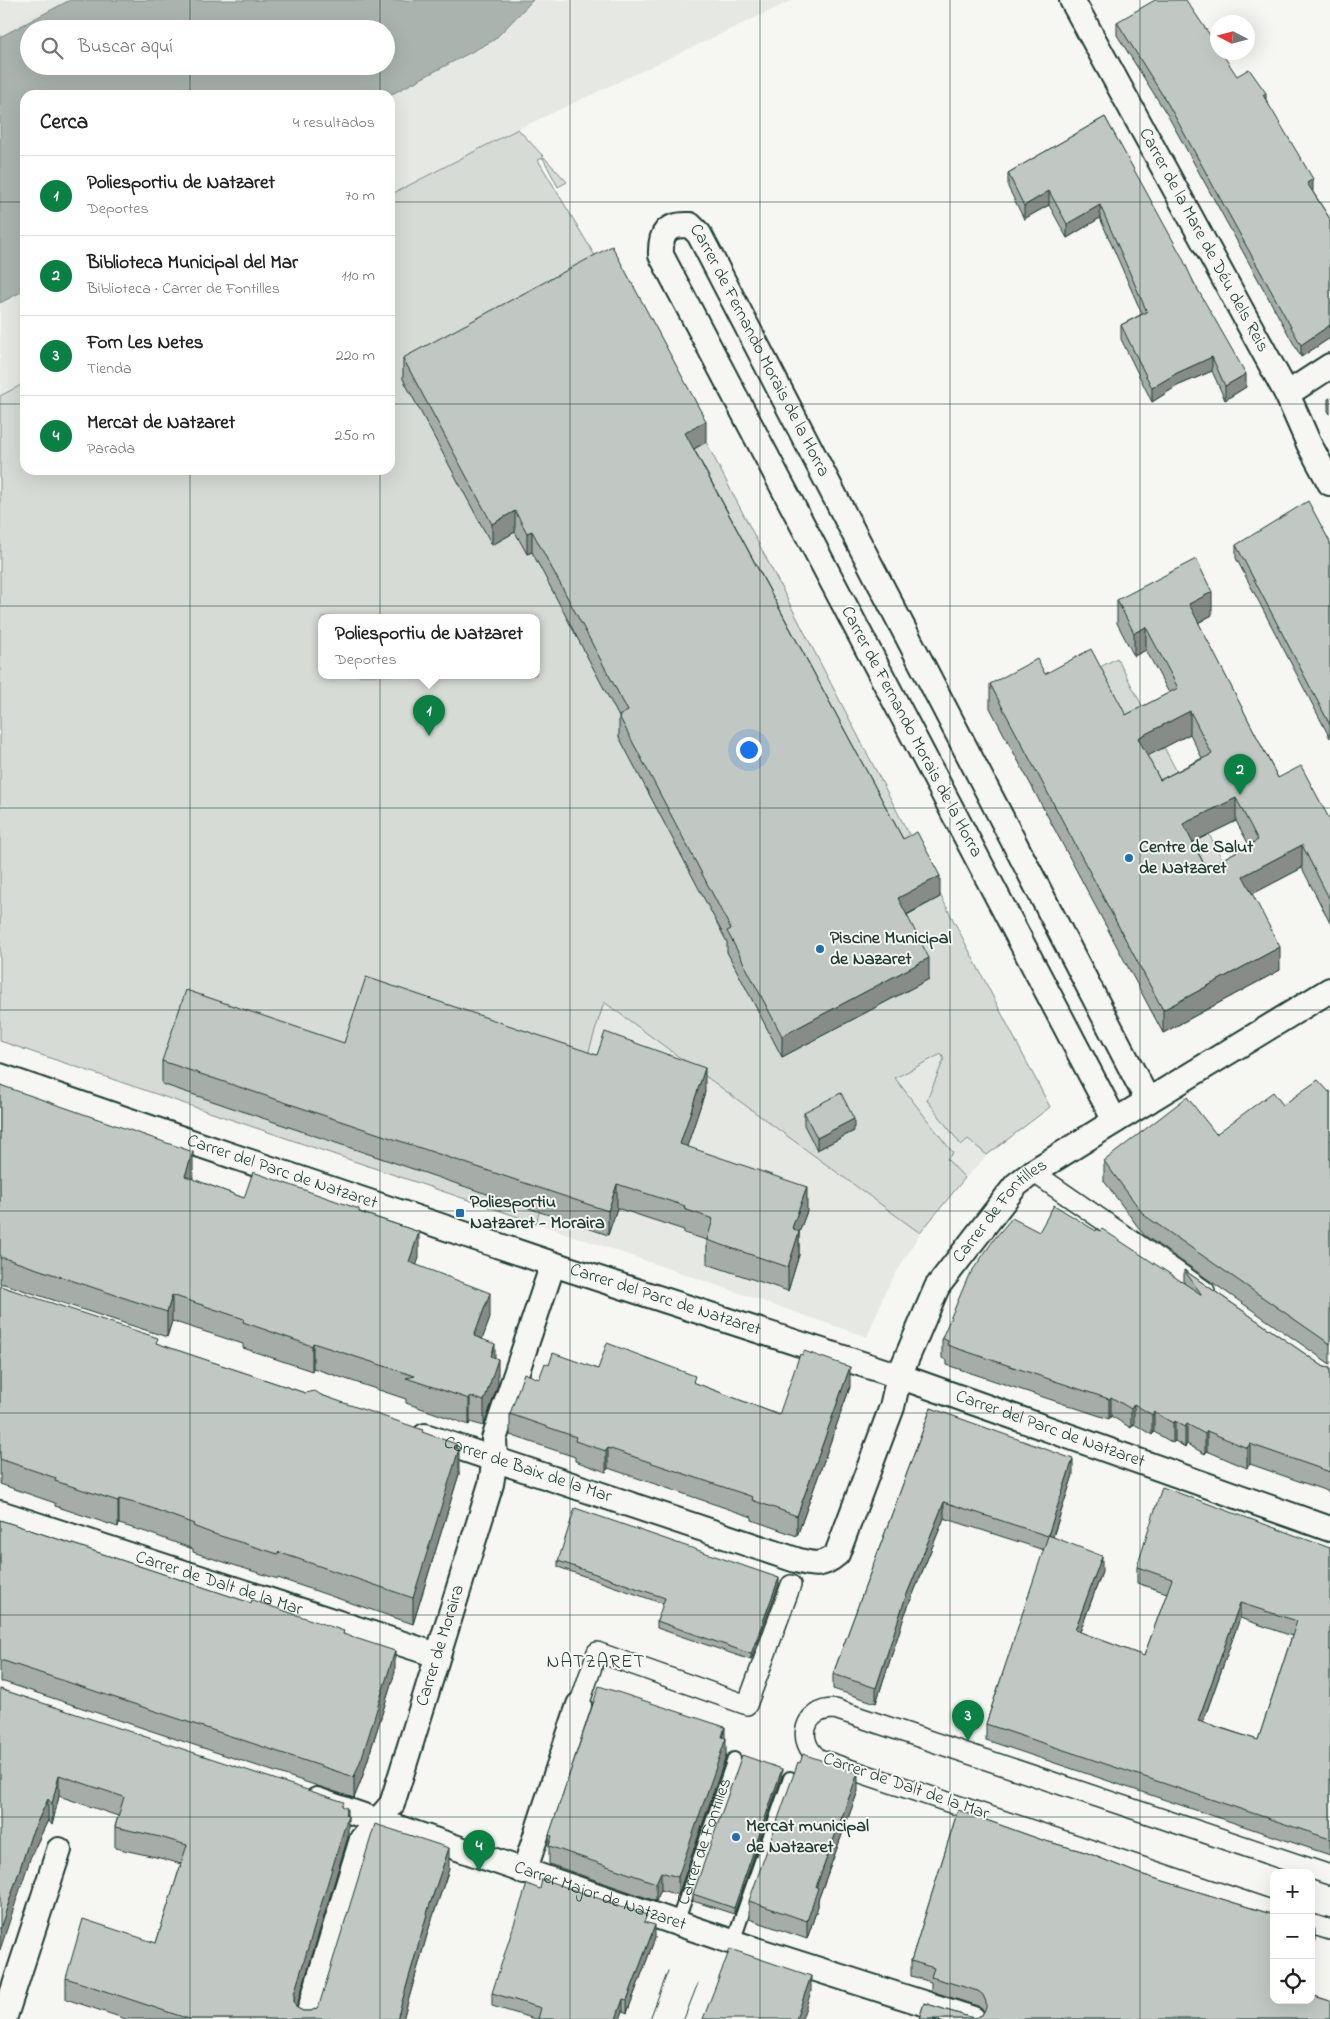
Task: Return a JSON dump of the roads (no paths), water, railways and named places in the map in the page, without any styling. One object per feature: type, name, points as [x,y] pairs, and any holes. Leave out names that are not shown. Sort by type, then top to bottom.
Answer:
[{"type":"street","name":"Carrer de la Mare de Déu dels Reis","points":[[1072,0],[1288,394],[1330,483]]},
{"type":"street","name":"Carrer de Fernando Morais de la Horra","points":[[1115,1121],[661,255],[660,242],[667,230],[678,225],[690,225],[699,234],[1148,1101]]},
{"type":"street","points":[[1288,394],[1330,366]]},
{"type":"street","name":"Carrer de Fontilles","points":[[827,1563],[837,1554],[892,1407],[898,1376],[937,1287],[1016,1185],[1033,1172],[1115,1121],[1330,990]]},
{"type":"street","name":"Carrer del Parc de Natzaret","points":[[0,1076],[207,1148],[554,1264],[898,1376],[1330,1529]]},
{"type":"street","points":[[1033,1172],[1218,1300]]},
{"type":"street","name":"Carrer de Moraira","points":[[307,2019],[362,1839],[392,1804],[491,1484],[495,1459],[494,1438],[554,1264]]},
{"type":"street","name":"Carrer de Baix de la Mar","points":[[402,1428],[796,1560],[811,1564],[827,1563]]},
{"type":"street","name":"Carrer de Dalt de la Mar","points":[[0,1513],[437,1655]]},
{"type":"street","points":[[524,1872],[597,1652],[748,1706],[791,1585]]},
{"type":"street","name":"Carrer de Dalt de la Mar","points":[[1270,1910],[819,1758],[811,1752],[806,1743],[805,1733],[808,1723],[812,1716],[819,1711],[835,1709],[1312,1869]]},
{"type":"street","name":"Carrer Major de Natzaret","points":[[301,1794],[378,1822],[733,1942],[904,2009],[973,2019]]},
{"type":"street","points":[[8,2018],[59,1850]]},
{"type":"street","name":"Carrer de Dalt de la Mar","points":[[1315,1870],[1330,1875]]},
{"type":"street","points":[[1315,1925],[1330,1930]]},
{"type":"lane","name":"Carrer de Fontilles","points":[[677,1923],[734,1759]]},
{"type":"lane","points":[[733,1942],[790,1778]]},
{"type":"tram line","points":[[650,2019],[668,1971]]},
{"type":"tram line","points":[[684,2019],[698,1983]]},
{"type":"place","name":"Poliesportiu de Natzaret","points":[[429,736]]},
{"type":"place","name":"Biblioteca Municipal del Mar","points":[[1240,795]]},
{"type":"place","name":"Centre de Salut de Natzaret","points":[[1129,858]]},
{"type":"place","name":"Piscine Municipal de Nazaret","points":[[820,949]]},
{"type":"place","name":"Poliesportiu Natzaret - Moraira","points":[[460,1213]]},
{"type":"place","name":"Forn Les Netes","points":[[968,1741]]},
{"type":"place","name":"Mercat municipal de Natzaret","points":[[736,1837]]},
{"type":"place","name":"Mercat de Natzaret","points":[[479,1871]]},
{"type":"district","name":"NATZARET","points":[[596,1662]]}]
